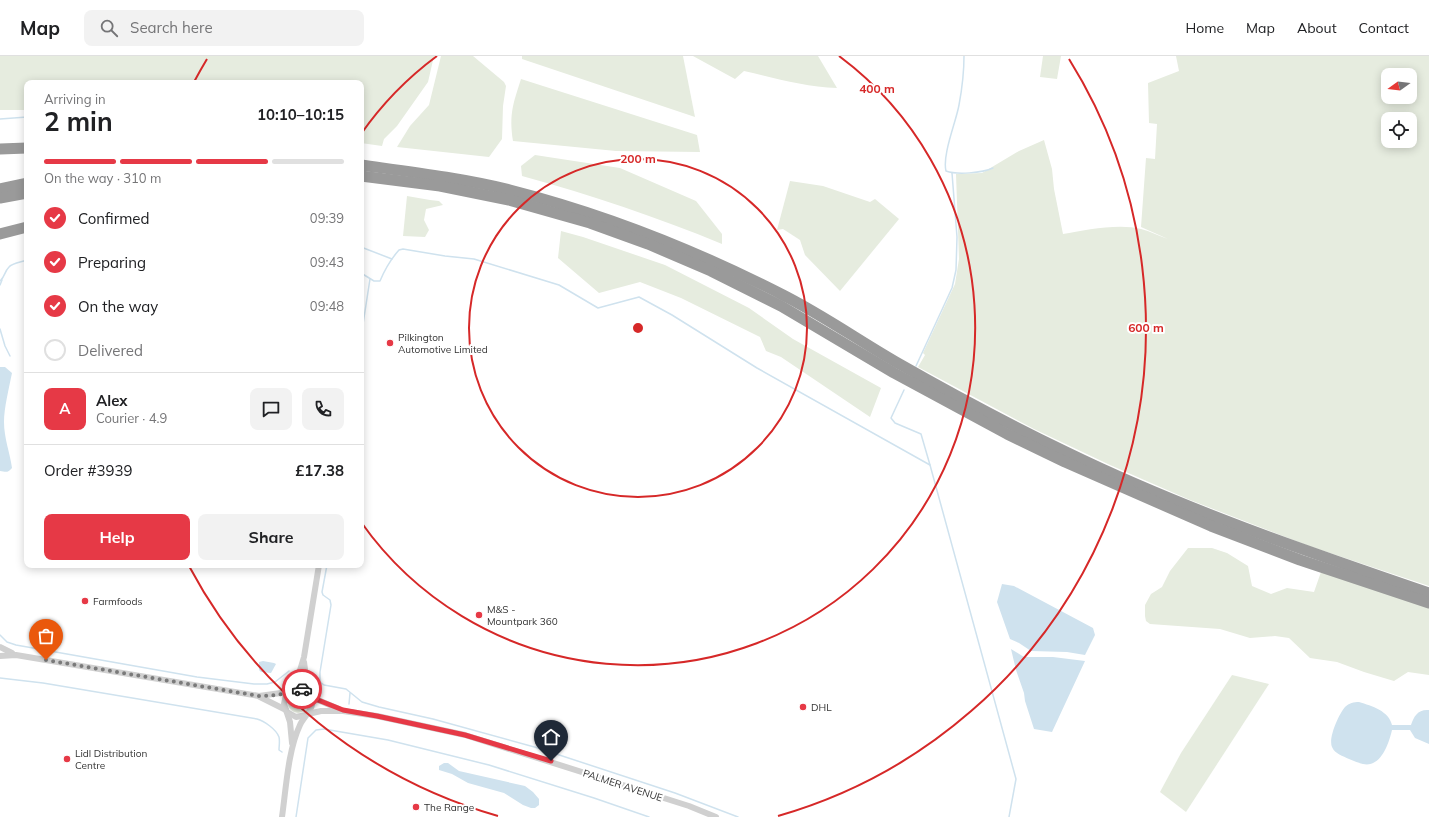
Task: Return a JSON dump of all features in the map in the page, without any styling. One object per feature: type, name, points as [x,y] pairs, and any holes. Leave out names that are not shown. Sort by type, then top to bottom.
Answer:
[{"type":"highway","points":[[0,149],[24,148]]},
{"type":"highway","points":[[364,165],[440,176],[510,190],[590,213],[653,235],[714,261],[783,295],[898,363],[1010,425],[1069,454],[1215,517],[1303,550],[1429,592]]},
{"type":"highway","points":[[364,177],[440,186],[509,200],[590,223],[648,244],[711,271],[781,306],[894,372],[1007,434],[1065,462],[1211,526],[1300,560],[1429,603]]},
{"type":"highway","points":[[0,189],[24,184]]},
{"type":"highway","points":[[0,198],[24,194]]},
{"type":"highway","points":[[0,234],[24,228]]},
{"type":"street","points":[[292,749],[291,726],[284,701],[297,680],[304,657],[319,568]]},
{"type":"street","points":[[0,648],[16,655]]},
{"type":"street","points":[[0,656],[16,655],[259,696],[278,695],[299,688],[325,704],[343,710]]},
{"type":"street","points":[[282,817],[292,749],[300,724],[312,706],[304,657]]},
{"type":"street","points":[[259,696],[296,717],[321,711],[343,710]]},
{"type":"street","name":"PALMER AVENUE","points":[[343,710],[465,735],[551,761],[689,806],[716,817]]},
{"type":"shaded area","points":[[0,56],[434,56],[428,82],[397,126],[384,139],[382,146],[364,143],[364,80],[24,80],[24,110],[0,110]]},
{"type":"shaded area","points":[[441,56],[473,56],[504,82],[506,86],[503,106],[502,139],[489,157],[397,147],[410,126],[429,105]]},
{"type":"shaded area","points":[[522,56],[683,56],[695,117],[522,59]]},
{"type":"shaded area","points":[[693,56],[818,56],[837,88],[802,84],[744,71],[735,79]]},
{"type":"shaded area","points":[[1043,56],[1061,56],[1057,79],[1040,77]]},
{"type":"shaded area","points":[[1176,56],[1429,56],[1429,586],[1309,546],[1190,500],[1110,465],[1034,429],[918,367],[925,355],[923,353],[955,284],[959,259],[956,174],[982,173],[1019,151],[1044,140],[1052,169],[1054,189],[1063,234],[1102,228],[1132,227],[1168,239],[1141,227],[1146,158],[1155,159],[1157,124],[1149,123],[1148,83],[1179,71]]},
{"type":"shaded area","points":[[521,79],[697,135],[700,152],[616,151],[513,141],[511,123],[512,109]]},
{"type":"shaded area","points":[[535,155],[620,168],[696,201],[722,234],[722,244],[624,207],[522,176],[521,166]]},
{"type":"shaded area","points":[[790,181],[823,186],[870,202],[875,199],[899,219],[840,291],[805,255],[800,240],[783,229],[777,230]]},
{"type":"shaded area","points":[[407,196],[439,201],[443,205],[426,209],[424,220],[429,230],[425,237],[403,236]]},
{"type":"shaded area","points":[[561,231],[665,265],[749,308],[793,339],[881,388],[870,417],[781,357],[766,351],[760,337],[681,298],[640,282],[599,293],[558,258]]},
{"type":"shaded area","points":[[1188,548],[1212,548],[1227,553],[1248,566],[1252,586],[1271,594],[1287,588],[1314,592],[1321,572],[1429,608],[1429,675],[1408,672],[1394,681],[1337,662],[1310,658],[1289,638],[1275,636],[1250,638],[1220,629],[1150,624],[1146,621],[1145,605],[1151,594],[1162,587],[1170,571]]},
{"type":"shaded area","points":[[1232,675],[1269,684],[1186,812],[1160,792],[1181,753]]},
{"type":"shaded area","points":[[298,693],[305,696],[308,703],[305,710],[298,713],[291,710],[288,703],[291,696]]},
{"type":"water","points":[[0,367],[5,367],[12,373],[4,416],[5,434],[12,468],[7,472],[0,471]]},
{"type":"water","points":[[1002,584],[1014,586],[1093,628],[1095,635],[1085,655],[1067,652],[1031,651],[1010,639],[997,602]]},
{"type":"water","points":[[1011,649],[1024,657],[1053,657],[1085,661],[1052,732],[1034,729]]},
{"type":"water","points":[[263,661],[276,664],[271,673],[261,672],[259,670],[259,662]]},
{"type":"water","points":[[1359,702],[1374,707],[1384,713],[1392,725],[1411,725],[1419,712],[1429,710],[1429,744],[1415,738],[1410,730],[1392,730],[1386,748],[1375,762],[1363,764],[1339,754],[1333,749],[1331,743],[1335,726],[1345,707],[1352,703]]},
{"type":"water","points":[[444,763],[448,763],[459,771],[525,786],[539,799],[539,805],[535,808],[531,808],[523,805],[504,793],[468,783],[452,774],[439,770],[439,766]]},
{"type":"waterway","points":[[964,56],[961,93],[946,156],[946,171],[970,173],[993,168]]},
{"type":"waterway","points":[[0,119],[24,117]]},
{"type":"waterway","points":[[916,366],[952,288],[956,270],[957,237],[952,173]]},
{"type":"waterway","points":[[364,248],[392,259]]},
{"type":"waterway","points":[[364,275],[374,281],[380,281],[393,257],[399,250],[403,249],[474,259],[559,285],[598,308],[639,297],[672,315],[757,368],[930,465],[1016,779],[1009,817]]},
{"type":"waterway","points":[[0,281],[10,266],[24,261]]},
{"type":"waterway","points":[[364,318],[370,279]]},
{"type":"waterway","points":[[0,285],[2,280]]},
{"type":"waterway","points":[[0,329],[5,346],[10,356]]},
{"type":"waterway","points":[[904,390],[891,418],[895,423],[921,434],[930,465]]},
{"type":"waterway","points":[[326,568],[322,592],[323,595],[330,600],[331,605],[320,672],[320,682],[324,685],[346,689],[362,702],[433,719],[538,748],[675,793],[738,817]]},
{"type":"waterway","points":[[0,635],[7,642],[16,645],[197,677],[254,684],[267,684],[275,682],[289,671]]},
{"type":"waterway","points":[[0,678],[43,683],[257,719],[273,728],[279,737],[279,750],[282,752]]},
{"type":"waterway","points":[[349,704],[350,693]]},
{"type":"waterway","points":[[296,817],[308,738],[316,730],[324,729],[388,740],[489,765],[649,817]]},
{"type":"way so far","points":[[46,660],[259,696],[278,695],[291,690],[299,688],[302,689]]},
{"type":"place","name":"Pilkington Automotive Limited","points":[[390,343]]},
{"type":"place","name":"Farmfoods","points":[[85,601]]},
{"type":"place","name":"M&S - Mountpark 360","points":[[479,615]]},
{"type":"place","name":"DHL","points":[[803,707]]},
{"type":"place","name":"Lidl Distribution Centre","points":[[67,759]]},
{"type":"place","name":"The Range","points":[[416,807]]},
{"type":"route","points":[[302,689],[325,704],[343,710],[465,735],[551,761]]}]
